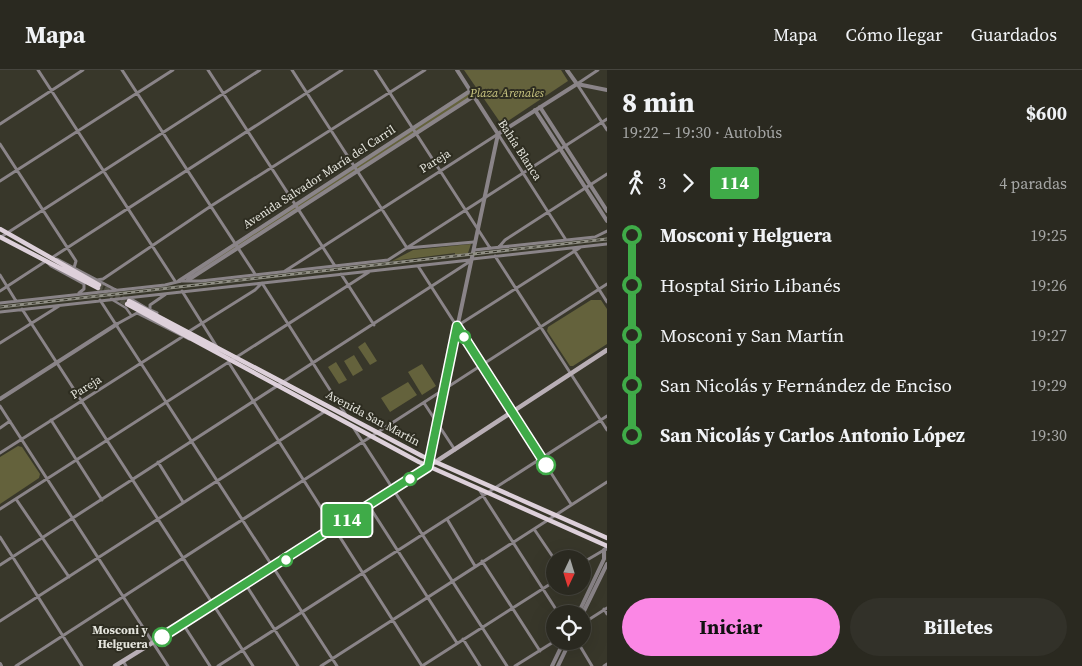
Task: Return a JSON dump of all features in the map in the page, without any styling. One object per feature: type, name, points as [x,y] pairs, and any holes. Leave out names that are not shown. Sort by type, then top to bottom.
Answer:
[{"type":"main road","points":[[0,229],[98,284]]},
{"type":"main road","points":[[0,237],[46,261],[98,284]]},
{"type":"main road","name":"Avenida San Martín","points":[[128,301],[435,462],[607,538]]},
{"type":"main road","name":"Avenida San Martín","points":[[128,301],[230,362],[428,467],[483,494],[548,520],[606,548]]},
{"type":"main road","points":[[115,666],[395,490],[607,350]]},
{"type":"street","points":[[38,70],[103,172],[177,281]]},
{"type":"street","points":[[0,124],[83,70]]},
{"type":"street","points":[[122,70],[255,274]]},
{"type":"street","points":[[0,181],[173,70]]},
{"type":"street","points":[[208,70],[335,266]]},
{"type":"street","points":[[0,237],[260,70]]},
{"type":"street","points":[[292,70],[407,248]]},
{"type":"street","points":[[53,257],[342,70]]},
{"type":"street","points":[[375,70],[490,248]]},
{"type":"street","points":[[98,284],[212,206],[425,70]]},
{"type":"street","name":"Bahía Blanca","points":[[457,70],[566,240]]},
{"type":"street","points":[[568,70],[607,130]]},
{"type":"street","name":"Pareja","points":[[285,271],[439,170],[598,70]]},
{"type":"street","points":[[576,84],[607,90]]},
{"type":"street","name":"Avenida Salvador María del Carril","points":[[177,281],[470,91]]},
{"type":"street","name":"Avenida Salvador María del Carril","points":[[188,280],[474,96]]},
{"type":"street","points":[[540,107],[607,211]]},
{"type":"street","points":[[535,110],[607,221]]},
{"type":"street","points":[[0,303],[165,285],[177,281],[386,260],[607,119]]},
{"type":"street","points":[[0,565],[374,325],[470,260],[474,250],[498,134]]},
{"type":"street","points":[[0,144],[76,261],[74,268]]},
{"type":"street","points":[[499,247],[505,240],[607,174]]},
{"type":"street","points":[[428,467],[478,229]]},
{"type":"street","points":[[474,250],[598,236],[607,231]]},
{"type":"street","points":[[407,248],[474,242]]},
{"type":"street","points":[[0,312],[110,299],[128,301],[182,291],[607,244]]},
{"type":"street","points":[[457,326],[516,289],[573,249]]},
{"type":"street","points":[[573,249],[607,302]]},
{"type":"street","points":[[41,252],[74,268],[98,284],[116,290]]},
{"type":"street","points":[[495,256],[607,430]]},
{"type":"street","points":[[0,291],[46,261],[51,266],[81,282],[84,286],[79,294]]},
{"type":"street","points":[[418,266],[571,504]]},
{"type":"street","points":[[0,510],[372,270]]},
{"type":"street","points":[[341,274],[374,325]]},
{"type":"street","points":[[0,275],[16,301]]},
{"type":"street","points":[[188,332],[256,290],[262,283]]},
{"type":"street","points":[[262,283],[346,415]]},
{"type":"street","points":[[16,666],[443,392],[607,284]]},
{"type":"street","points":[[182,291],[217,347]]},
{"type":"street","points":[[150,310],[151,304],[168,293]]},
{"type":"street","points":[[0,399],[131,315],[126,308],[110,299]]},
{"type":"street","points":[[100,300],[168,402],[337,666]]},
{"type":"street","name":"Avenida San Martín","points":[[128,301],[150,310],[188,332]]},
{"type":"street","points":[[0,343],[60,305]]},
{"type":"street","points":[[22,309],[253,666]]},
{"type":"street","name":"Avenida San Martín","points":[[131,315],[139,313],[182,337],[194,341]]},
{"type":"street","name":"Pareja","points":[[0,453],[182,337]]},
{"type":"street","points":[[230,362],[278,442],[422,666],[544,589]]},
{"type":"street","points":[[424,403],[454,450]]},
{"type":"street","points":[[0,406],[168,666]]},
{"type":"street","points":[[0,621],[324,412]]},
{"type":"street","points":[[218,666],[607,416]]},
{"type":"street","points":[[51,420],[102,500]]},
{"type":"street","points":[[0,428],[10,421]]},
{"type":"street","points":[[352,427],[395,490],[507,666]]},
{"type":"street","points":[[158,462],[183,502]]},
{"type":"street","points":[[320,666],[607,482]]},
{"type":"street","points":[[483,494],[554,605]]},
{"type":"street","points":[[16,499],[69,577]]},
{"type":"street","points":[[369,506],[457,643]]},
{"type":"street","points":[[447,519],[475,566]]},
{"type":"street","points":[[534,529],[548,550]]},
{"type":"street","points":[[0,537],[82,666]]},
{"type":"street","points":[[591,557],[606,548]]},
{"type":"street","points":[[582,605],[604,559],[606,548]]},
{"type":"street","points":[[482,561],[540,650]]},
{"type":"street","points":[[586,605],[607,564]]},
{"type":"street","points":[[246,585],[298,666]]},
{"type":"street","points":[[591,618],[606,608],[607,614]]},
{"type":"street","points":[[183,624],[210,666]]},
{"type":"street","points":[[463,639],[480,666]]},
{"type":"street","points":[[515,666],[546,647]]},
{"type":"street","points":[[552,666],[560,650]]},
{"type":"street","points":[[558,666],[566,650]]},
{"type":"street","points":[[582,650],[592,666]]},
{"type":"street","points":[[123,661],[126,666]]},
{"type":"green space","name":"Plaza Arenales","points":[[464,70],[561,70],[568,81],[502,125]]},
{"type":"green space","points":[[470,91],[474,96],[198,273],[196,269]]},
{"type":"green space","points":[[471,244],[468,253],[392,261],[413,250]]},
{"type":"green space","points":[[591,300],[601,300],[607,309],[607,344],[573,366],[570,366],[547,331],[548,327]]},
{"type":"green space","points":[[365,342],[377,361],[370,365],[358,347]]},
{"type":"green space","points":[[354,355],[363,370],[353,376],[344,361]]},
{"type":"green space","points":[[336,362],[347,380],[339,384],[328,367]]},
{"type":"green space","points":[[422,364],[436,386],[422,395],[408,372]]},
{"type":"green space","points":[[408,382],[417,395],[390,412],[381,398]]},
{"type":"green space","points":[[18,446],[22,447],[40,474],[39,478],[0,504],[0,457]]},
{"type":"tunnel","points":[[99,285],[129,301]]},
{"type":"tunnel","points":[[98,288],[127,304]]},
{"type":"railway","points":[[0,307],[607,239]]},
{"type":"bus line","name":"114","points":[[162,637],[273,568],[428,467],[457,326],[546,465]]},
{"type":"place","name":"Mosconi y Helguera","points":[[162,637]]}]
